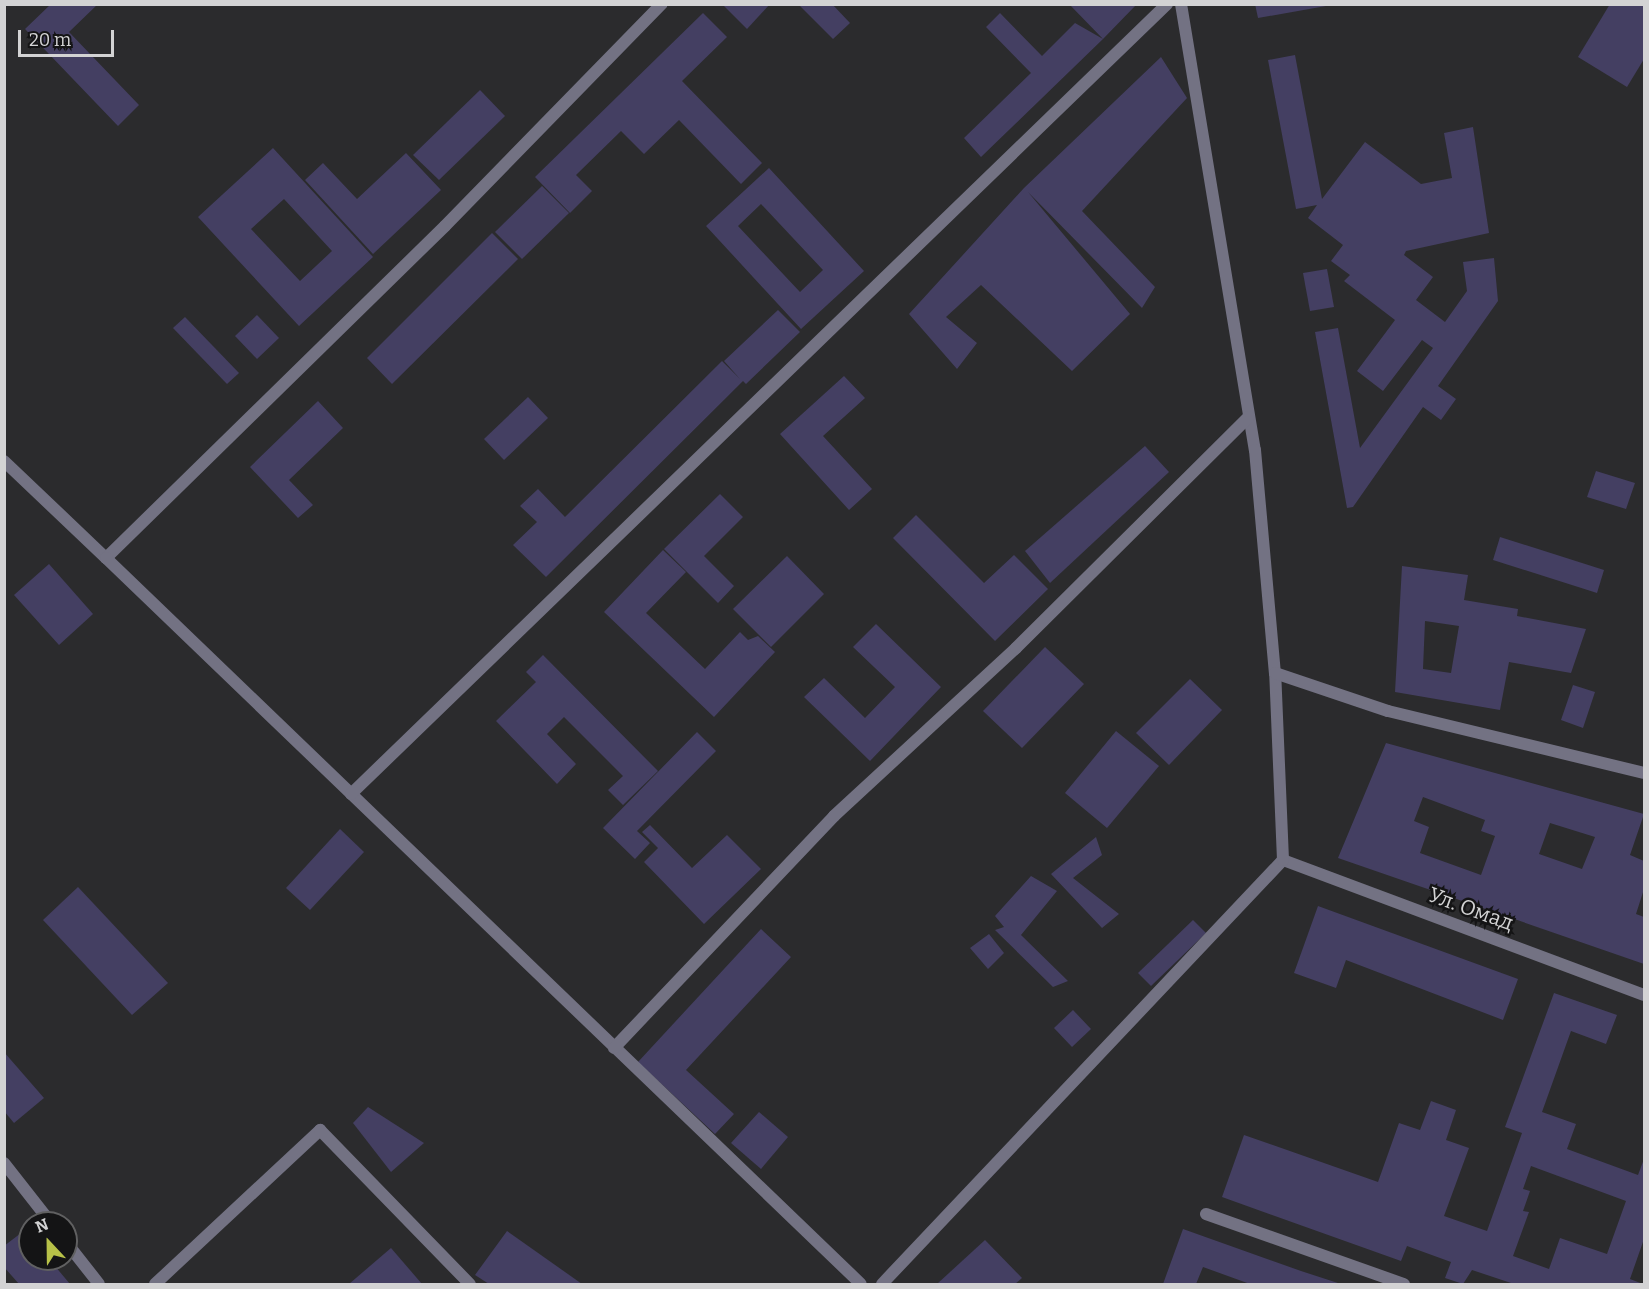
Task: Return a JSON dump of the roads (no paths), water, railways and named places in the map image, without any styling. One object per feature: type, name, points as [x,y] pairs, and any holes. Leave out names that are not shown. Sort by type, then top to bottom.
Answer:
[{"type":"street","points":[[106,558],[445,226],[662,4]]},
{"type":"street","points":[[351,794],[1167,4]]},
{"type":"street","points":[[882,1284],[1283,860],[1275,673],[1249,417],[1181,4]]},
{"type":"street","points":[[614,1048],[834,816],[1016,648],[1249,417]]},
{"type":"street","points":[[4,461],[861,1284]]},
{"type":"street","points":[[1275,673],[1388,711],[1644,773]]},
{"type":"street","name":"Ул. Омад","points":[[1283,860],[1644,995]]},
{"type":"street","points":[[155,1284],[320,1130],[470,1284]]},
{"type":"street","points":[[4,1163],[42,1211]]},
{"type":"street","points":[[1206,1214],[1404,1284]]},
{"type":"street","points":[[78,1257],[99,1284]]}]
